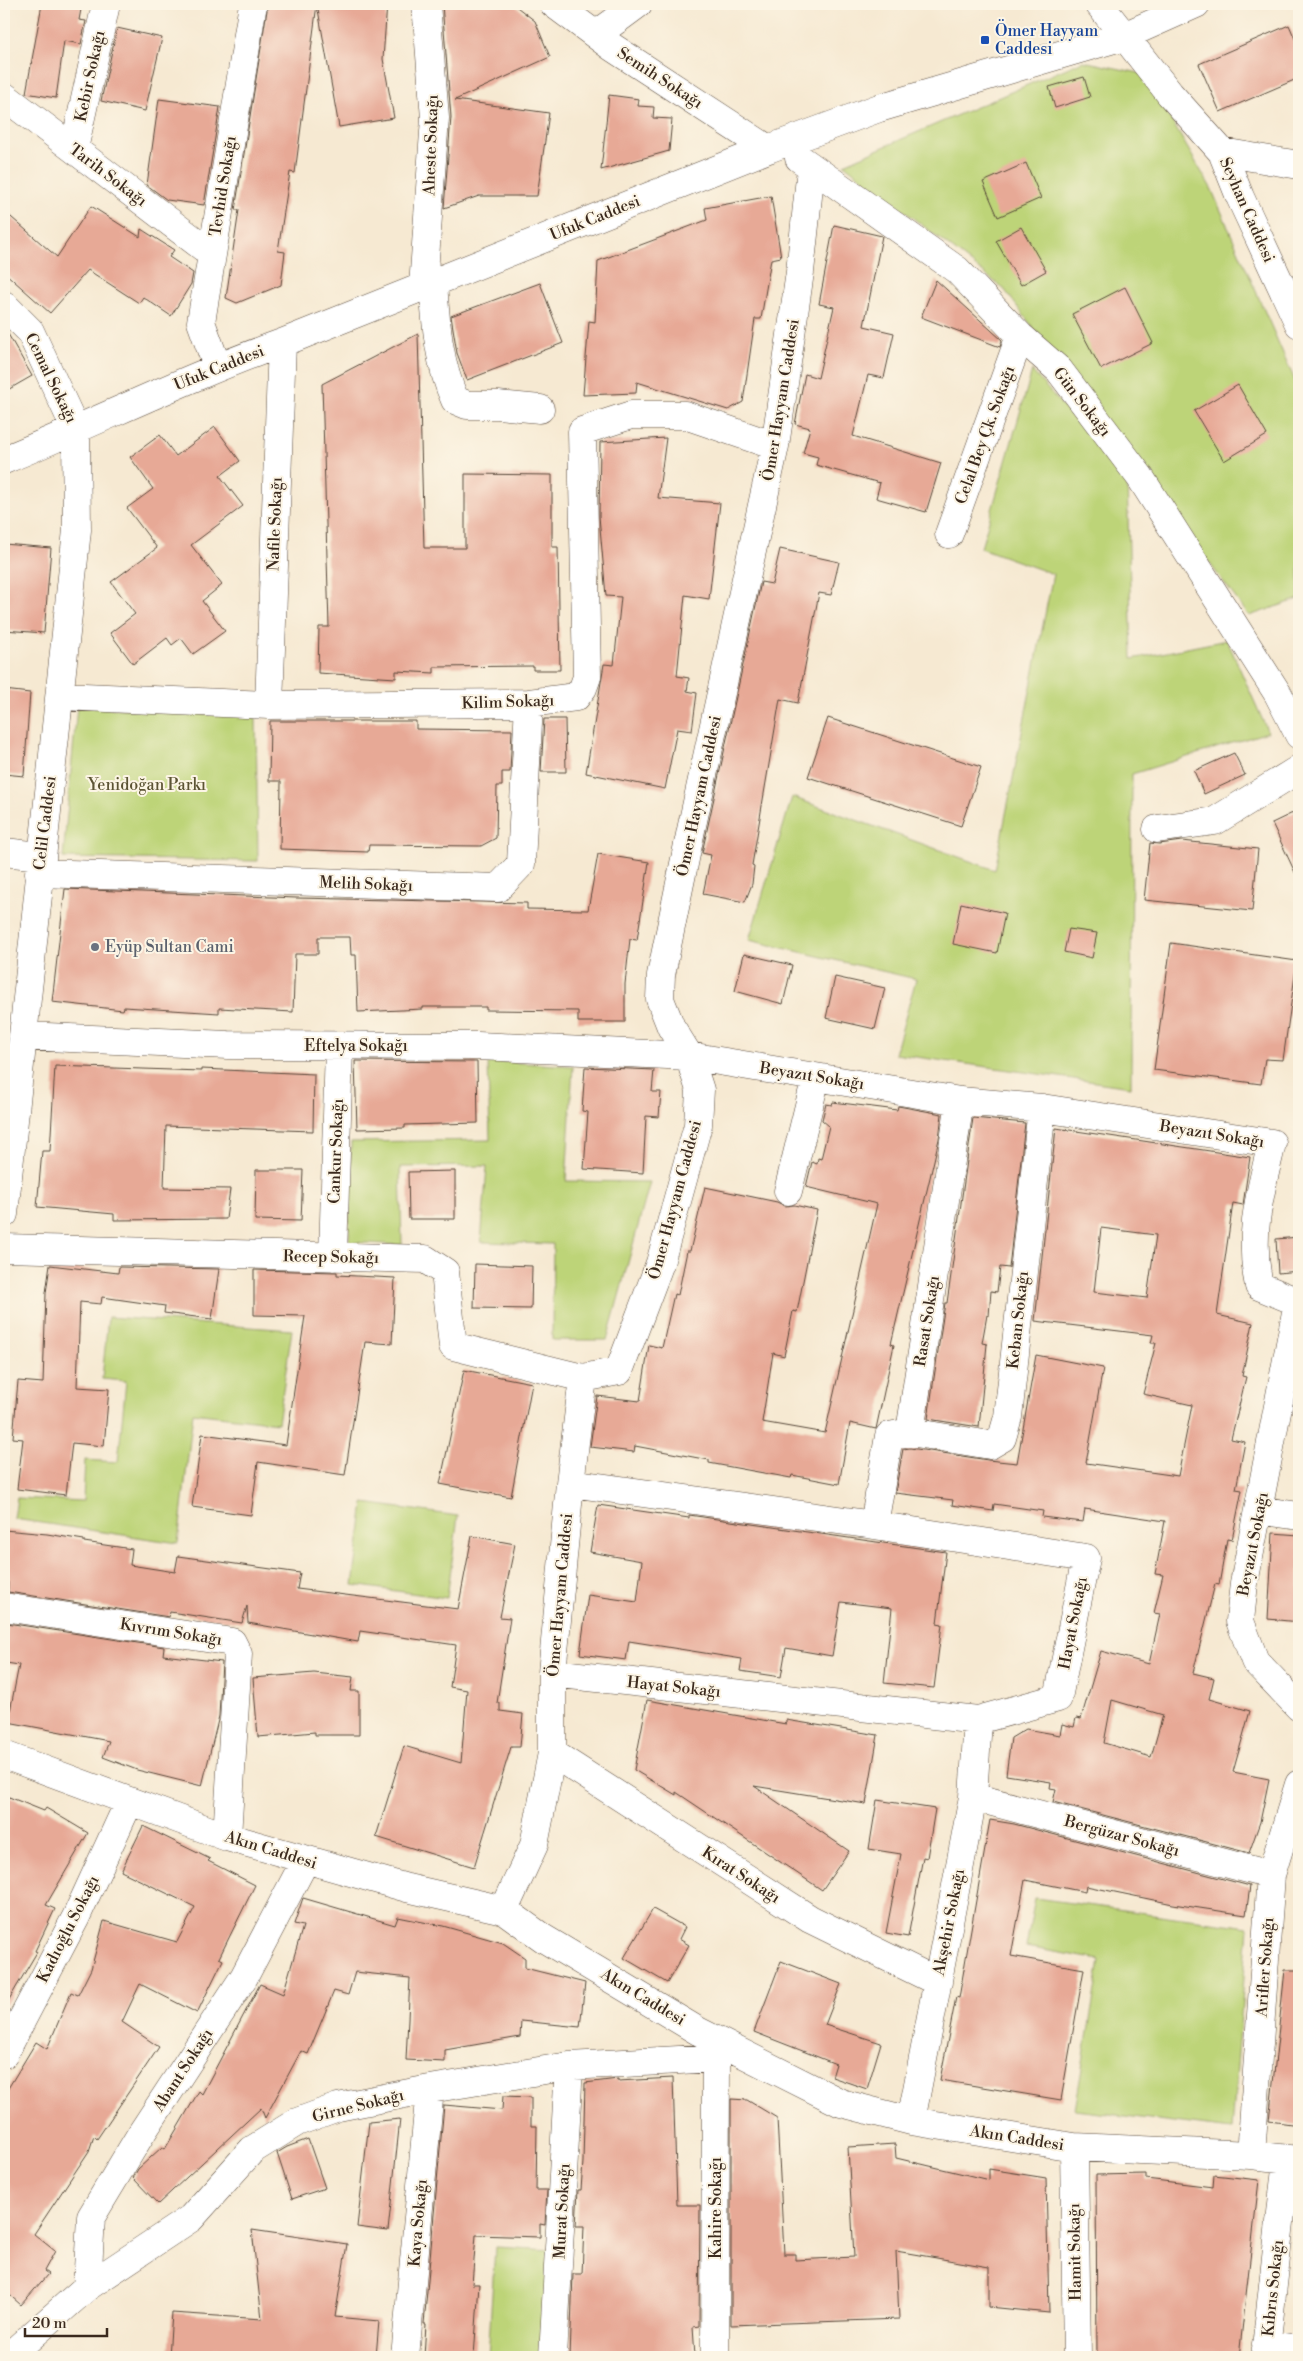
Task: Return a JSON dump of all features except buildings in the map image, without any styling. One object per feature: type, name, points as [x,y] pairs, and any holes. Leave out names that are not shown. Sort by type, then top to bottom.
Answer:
[{"type":"street","name":"Kebir Sokağı","points":[[74,149],[106,4]]},
{"type":"street","name":"Tevhid Sokağı","points":[[217,366],[201,322],[253,4]]},
{"type":"street","name":"Aheste Sokağı","points":[[426,4],[435,118],[428,285],[444,371],[455,400],[467,405],[498,405],[540,409]]},
{"type":"street","name":"Semih Sokağı","points":[[554,4],[596,35],[776,146]]},
{"type":"street","points":[[596,35],[638,4]]},
{"type":"street","name":"Seyhan Caddesi","points":[[1099,4],[1170,94],[1222,152],[1240,197],[1299,324]]},
{"type":"street","name":"Ufuk Caddesi","points":[[4,460],[76,430],[217,366],[282,343],[776,146],[879,108],[1124,36],[1196,4]]},
{"type":"street","name":"Tarih Sokağı","points":[[4,96],[212,254]]},
{"type":"street","name":"Gün Sokağı","points":[[776,146],[811,168],[957,270],[1020,336],[1059,370],[1140,477],[1278,694],[1299,734]]},
{"type":"street","points":[[1222,152],[1299,166]]},
{"type":"street","name":"Ömer Hayyam Caddesi","points":[[504,1910],[534,1846],[552,1754],[552,1673],[570,1483],[583,1378],[619,1371],[660,1262],[698,1125],[700,1090],[689,1056],[671,1027],[660,999],[661,975],[690,830],[775,446],[800,272],[811,168]]},
{"type":"street","name":"Cemal Sokağı","points":[[4,305],[30,331],[76,430]]},
{"type":"street","name":"Celal Bey Çk. Sokağı","points":[[949,534],[1020,336]]},
{"type":"street","name":"Nafile Sokağı","points":[[269,705],[282,343]]},
{"type":"street","name":"Kilim Sokağı","points":[[61,696],[269,705],[529,703],[576,697],[583,688],[587,677],[582,431],[632,415],[685,415],[775,446]]},
{"type":"street","name":"Celil Caddesi","points":[[4,1214],[5,1180],[24,1036],[40,864],[61,696],[77,530],[76,430]]},
{"type":"street","name":"Melih Sokağı","points":[[4,852],[40,864],[498,888],[521,864],[529,703]]},
{"type":"street","points":[[1157,829],[1215,820],[1299,769]]},
{"type":"street","name":"Eftelya Sokağı","points":[[24,1036],[228,1045],[478,1046],[689,1056]]},
{"type":"street","name":"Cankur Sokağı","points":[[333,1257],[339,1046]]},
{"type":"street","name":"Beyazıt Sokağı","points":[[689,1056],[960,1101],[1042,1108],[1272,1143],[1255,1215],[1254,1261],[1259,1286],[1299,1302],[1244,1583],[1240,1621],[1255,1661],[1299,1707]]},
{"type":"street","points":[[788,1191],[816,1077]]},
{"type":"street","name":"Rasat Sokağı","points":[[910,1432],[960,1101]]},
{"type":"street","name":"Keban Sokağı","points":[[910,1432],[990,1445],[1002,1438],[1008,1417],[1042,1108]]},
{"type":"street","name":"Recep Sokağı","points":[[4,1248],[425,1259],[445,1272],[453,1346],[583,1378]]},
{"type":"street","points":[[874,1525],[889,1436],[910,1432]]},
{"type":"street","name":"Hayat Sokağı","points":[[552,1673],[978,1720],[1058,1698],[1086,1558],[874,1525],[570,1483]]},
{"type":"street","points":[[1258,1510],[1299,1516]]},
{"type":"street","name":"Kıvrım Sokağı","points":[[4,1607],[232,1642],[238,1654],[226,1837]]},
{"type":"street","name":"Akşehir Sokağı","points":[[911,2121],[973,1797],[978,1720]]},
{"type":"street","name":"Kırat Sokağı","points":[[552,1754],[810,1919],[938,1982]]},
{"type":"street","name":"Akın Caddesi","points":[[4,1755],[226,1837],[407,1888],[504,1910],[543,1938],[723,2053],[841,2103],[911,2121],[1074,2148],[1251,2155],[1293,2160]]},
{"type":"street","name":"Arifler Sokağı","points":[[1251,2155],[1271,1875],[1299,1784]]},
{"type":"street","name":"Bergüzar Sokağı","points":[[973,1797],[1271,1875]]},
{"type":"street","name":"Kadıoğlu Sokağı","points":[[4,2054],[76,1917],[129,1802]]},
{"type":"street","name":"Abant Sokağı","points":[[87,2287],[92,2217],[141,2134],[244,1977],[305,1860]]},
{"type":"street","name":"Girne Sokağı","points":[[8,2357],[87,2287],[191,2218],[252,2150],[297,2122],[338,2107],[430,2089],[569,2066],[723,2053]]},
{"type":"street","name":"Kahire Sokağı","points":[[715,2357],[723,2053]]},
{"type":"street","name":"Murat Sokağı","points":[[553,2357],[569,2066]]},
{"type":"street","name":"Kaya Sokağı","points":[[405,2357],[430,2089]]},
{"type":"street","name":"Hamit Sokağı","points":[[1074,2148],[1077,2357]]},
{"type":"street","name":"Kıbrıs Sokağı","points":[[1266,2351],[1293,2160]]},
{"type":"street","points":[[1266,2351],[1299,2349]]},
{"type":"green space","points":[[1083,61],[1144,74],[1211,188],[1299,390],[1299,599],[1249,616],[1004,289],[844,164]]},
{"type":"green space","points":[[1032,371],[1127,479],[1132,659],[1227,640],[1268,732],[1132,774],[1131,1087],[895,1054],[916,979],[749,940],[792,797],[995,870],[1053,574],[981,548]]},
{"type":"green space","name":"Yenidoğan Parkı","points":[[77,706],[256,717],[258,861],[63,858]]},
{"type":"green space","points":[[488,1061],[573,1066],[566,1181],[650,1182],[607,1340],[552,1340],[553,1244],[481,1242],[487,1166],[400,1167],[402,1245],[349,1242],[351,1142],[490,1140]]},
{"type":"green space","points":[[108,1317],[292,1330],[278,1423],[193,1413],[178,1543],[14,1519],[17,1498],[83,1501],[85,1460],[118,1462],[126,1381],[102,1379]]},
{"type":"green space","points":[[364,1503],[458,1516],[447,1598],[353,1585]]},
{"type":"green space","points":[[1035,1898],[1248,1927],[1232,2129],[1075,2110],[1100,1960],[1026,1947]]},
{"type":"green space","points":[[495,2247],[553,2250],[546,2357],[488,2357]]},
{"type":"place","name":"Ömer Hayyam Caddesi","points":[[985,40]]},
{"type":"place","name":"Eyüp Sultan Cami","points":[[95,947]]}]
